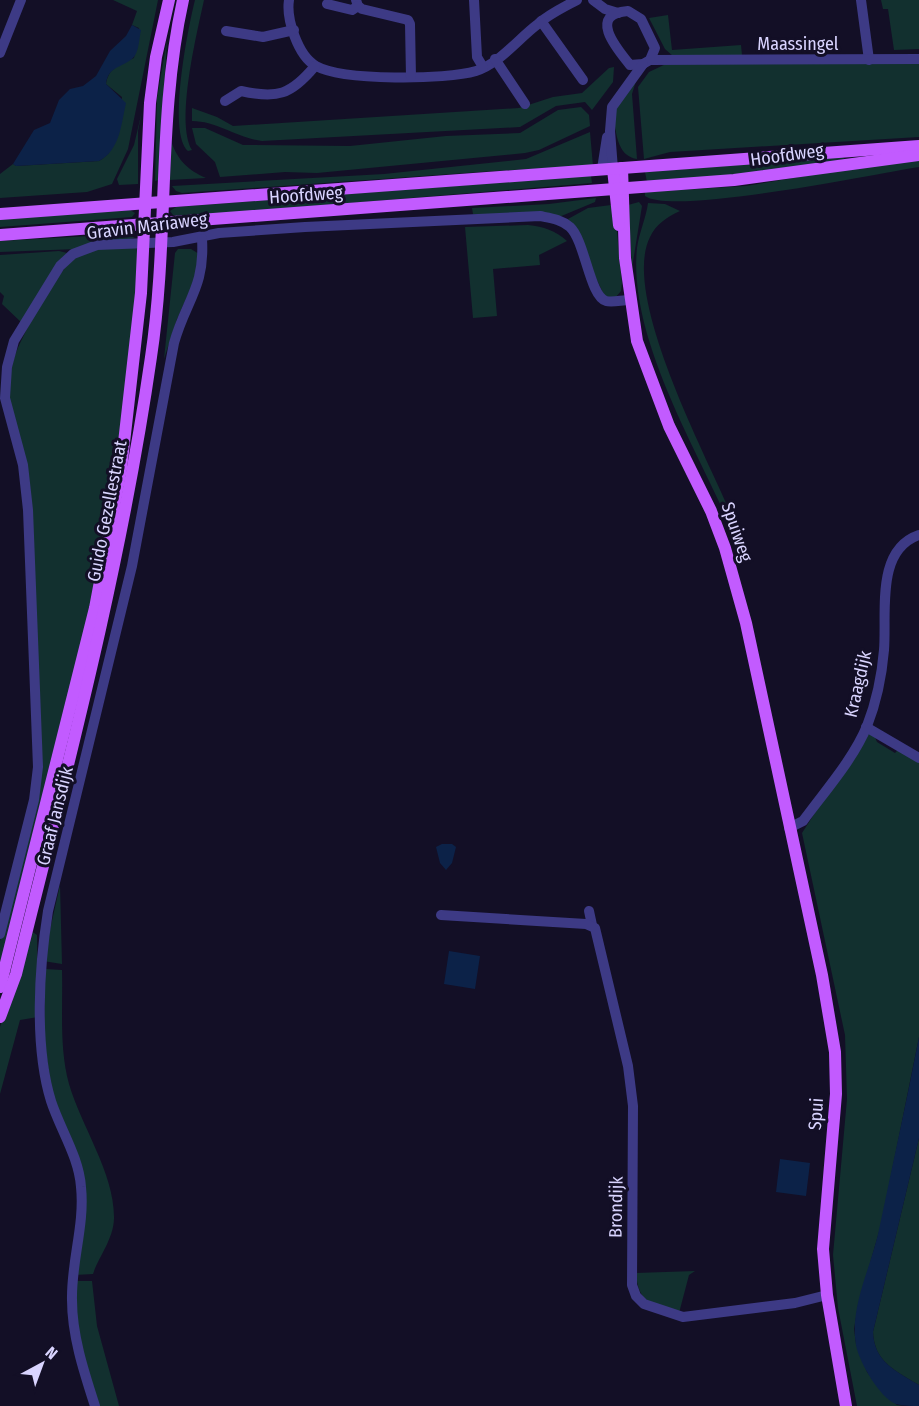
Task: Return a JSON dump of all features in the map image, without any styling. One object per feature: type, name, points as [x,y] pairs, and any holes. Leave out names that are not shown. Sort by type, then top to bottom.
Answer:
[{"type":"main road","name":"Guido Gezellestraat","points":[[0,987],[58,763],[108,549],[137,349],[150,103],[156,57],[169,0]]},
{"type":"main road","name":"Guido Gezellestraat","points":[[0,1017],[16,974],[115,567],[135,467],[152,354],[163,224],[169,87],[183,0]]},
{"type":"main road","name":"Hoofdweg","points":[[0,214],[919,146]]},
{"type":"main road","name":"Hoofdweg","points":[[0,235],[734,180],[919,155]]},
{"type":"main road","points":[[613,169],[619,190]]},
{"type":"main road","name":"Spuiweg","points":[[619,190],[629,300],[637,341],[669,426],[711,511],[725,548],[746,623],[789,828]]},
{"type":"main road","name":"Spui","points":[[789,828],[822,975],[835,1052],[836,1094],[823,1249],[827,1295],[846,1406]]},
{"type":"street","points":[[0,53],[21,0]]},
{"type":"street","points":[[289,0],[299,45],[315,66],[350,76],[411,77],[475,71],[495,59],[541,21],[577,0]]},
{"type":"street","points":[[474,0],[477,57],[483,67]]},
{"type":"street","points":[[593,0],[605,9],[618,13]]},
{"type":"street","points":[[593,0],[608,21],[609,37],[630,65],[625,87]]},
{"type":"street","points":[[861,0],[869,60]]},
{"type":"street","points":[[327,4],[352,10],[357,3],[408,20],[411,77]]},
{"type":"street","points":[[608,21],[618,13],[628,11],[641,20],[655,48],[664,56],[677,61]]},
{"type":"street","points":[[541,21],[584,80]]},
{"type":"street","points":[[226,31],[263,37],[294,30]]},
{"type":"street","points":[[613,169],[609,131],[612,107],[655,48]]},
{"type":"street","points":[[495,59],[525,104]]},
{"type":"street","name":"Maassingel","points":[[646,62],[919,59]]},
{"type":"street","points":[[630,65],[646,62]]},
{"type":"street","points":[[225,101],[241,91],[267,97],[280,94],[304,80],[315,66]]},
{"type":"street","points":[[609,131],[617,144],[613,169]]},
{"type":"street","name":"Gravin Mariaweg","points":[[0,934],[34,800],[38,767],[28,510],[23,465],[2,398],[14,341],[60,266],[73,254],[97,245],[202,239],[219,234],[305,227],[540,216],[558,219],[576,235],[597,295],[606,301],[629,300]]},
{"type":"street","name":"Graaf Jansdijk","points":[[95,1406],[75,1335],[72,1300],[82,1210],[81,1184],[51,1099],[39,1016],[41,951],[48,911],[108,672],[134,555],[174,343],[180,322],[201,276],[202,239]]},
{"type":"street","name":"Kraagdijk","points":[[789,828],[803,821],[866,727],[884,652],[887,579],[891,561],[897,549],[919,535]]},
{"type":"street","points":[[866,727],[919,758]]},
{"type":"street","name":"Brondijk","points":[[589,911],[618,1024],[633,1106],[632,1285],[636,1296],[644,1304],[683,1317],[795,1303],[827,1295]]},
{"type":"street","points":[[441,915],[592,925]]},
{"type":"green space","points":[[113,0],[158,0],[128,149],[112,184],[87,192],[0,198],[0,174],[13,164],[16,166],[99,161],[106,156],[115,142],[122,97],[106,84],[107,79],[112,70],[134,58],[139,28],[132,25],[137,11]]},
{"type":"green space","points":[[195,0],[204,0],[186,99],[187,137],[192,150],[188,151],[182,140],[179,102],[184,55]]},
{"type":"green space","points":[[881,0],[919,0],[919,49],[894,50],[888,9],[883,9]]},
{"type":"green space","points":[[668,15],[672,50],[741,45],[742,55],[673,56],[665,49],[649,18]]},
{"type":"green space","points":[[167,40],[159,180],[155,181],[157,98]]},
{"type":"green space","points":[[668,63],[919,63],[919,137],[670,152],[644,159],[638,87],[649,72]]},
{"type":"green space","points":[[614,67],[613,82],[592,110],[585,102],[556,106],[520,127],[262,141],[210,124],[192,121],[192,108],[217,117],[233,126],[519,108],[553,97],[582,93],[609,68]]},
{"type":"green space","points":[[636,81],[632,94],[637,159],[630,157],[621,148],[613,113]]},
{"type":"green space","points":[[581,107],[589,115],[590,126],[539,150],[317,173],[285,172],[220,177],[215,162],[196,144],[192,128],[205,128],[243,145],[350,146],[446,136],[520,133],[558,110]]},
{"type":"green space","points":[[142,111],[138,131],[138,184],[119,185],[117,179],[134,145]]},
{"type":"green space","points":[[590,132],[593,166],[182,193],[176,191],[172,186],[384,174],[526,159]]},
{"type":"green space","points":[[171,141],[184,164],[206,178],[169,180]]},
{"type":"green space","points":[[842,157],[845,159],[762,173],[647,182],[645,172]]},
{"type":"green space","points":[[919,157],[919,167],[776,192],[693,201],[663,201],[645,196],[645,192],[746,186]]},
{"type":"green space","points":[[591,176],[592,183],[182,217],[173,215],[170,211],[176,207]]},
{"type":"green space","points":[[596,198],[595,202],[559,217],[473,214],[472,208],[549,204]]},
{"type":"green space","points":[[639,202],[642,206],[632,268],[628,205]]},
{"type":"green space","points":[[648,203],[665,204],[680,211],[662,221],[650,237],[644,264],[647,298],[671,379],[734,521],[729,523],[666,388],[643,317],[637,282],[637,248]]},
{"type":"green space","points":[[611,205],[616,222],[622,283],[621,291],[615,298],[605,297],[568,219],[588,208]]},
{"type":"green space","points":[[130,210],[135,213],[132,217],[0,227],[0,219]]},
{"type":"green space","points":[[528,225],[549,230],[567,241],[539,255],[540,265],[493,269],[497,316],[473,318],[465,227]]},
{"type":"green space","points":[[127,234],[135,238],[77,249],[0,252],[0,241]]},
{"type":"green space","points":[[135,247],[138,249],[138,300],[109,519],[81,651],[0,975],[0,941],[34,811],[32,554],[9,396],[11,373],[18,349],[32,321],[50,289],[68,264],[89,251]]},
{"type":"green space","points":[[178,249],[191,249],[199,254],[198,272],[177,319],[164,359],[175,253]]},
{"type":"green space","points":[[59,251],[67,253],[22,323],[2,304],[4,296],[0,292],[0,255]]},
{"type":"green space","points":[[868,731],[874,735],[877,742],[895,753],[899,749],[919,761],[919,1037],[881,1225],[858,1305],[854,1329],[856,1344],[867,1372],[883,1393],[897,1405],[904,1406],[857,1406],[838,1308],[833,1255],[847,1099],[845,1035],[802,833]]},
{"type":"green space","points":[[60,885],[62,964],[43,961]]},
{"type":"green space","points":[[31,931],[37,935],[38,1017],[20,1020],[0,1094],[0,1027]]},
{"type":"green space","points":[[45,969],[62,970],[63,1042],[69,1084],[103,1168],[113,1202],[113,1227],[93,1274],[75,1275],[84,1209],[51,1087],[44,1039]]},
{"type":"green space","points":[[919,1138],[919,1385],[895,1370],[882,1358],[877,1351],[873,1332]]},
{"type":"green space","points":[[695,1271],[689,1275],[679,1313],[648,1301],[637,1283],[636,1273]]},
{"type":"green space","points":[[74,1281],[92,1281],[97,1326],[119,1406],[97,1406],[77,1336]]},
{"type":"water","points":[[132,25],[141,30],[136,52],[133,58],[113,70],[107,78],[106,84],[126,103],[115,144],[106,156],[99,161],[16,166],[13,164],[34,130],[50,123],[59,100],[70,89],[83,86],[96,76],[110,51],[126,36]]},
{"type":"water","points":[[442,844],[452,844],[456,847],[452,863],[446,870],[440,863],[436,847]]},
{"type":"water","points":[[449,951],[480,956],[475,989],[444,984]]},
{"type":"water","points":[[919,1037],[919,1138],[873,1332],[877,1351],[882,1358],[895,1370],[919,1385],[919,1406],[905,1406],[890,1400],[877,1387],[858,1352],[855,1330],[859,1300],[877,1240]]},
{"type":"water","points":[[780,1159],[810,1163],[806,1196],[776,1192]]}]
